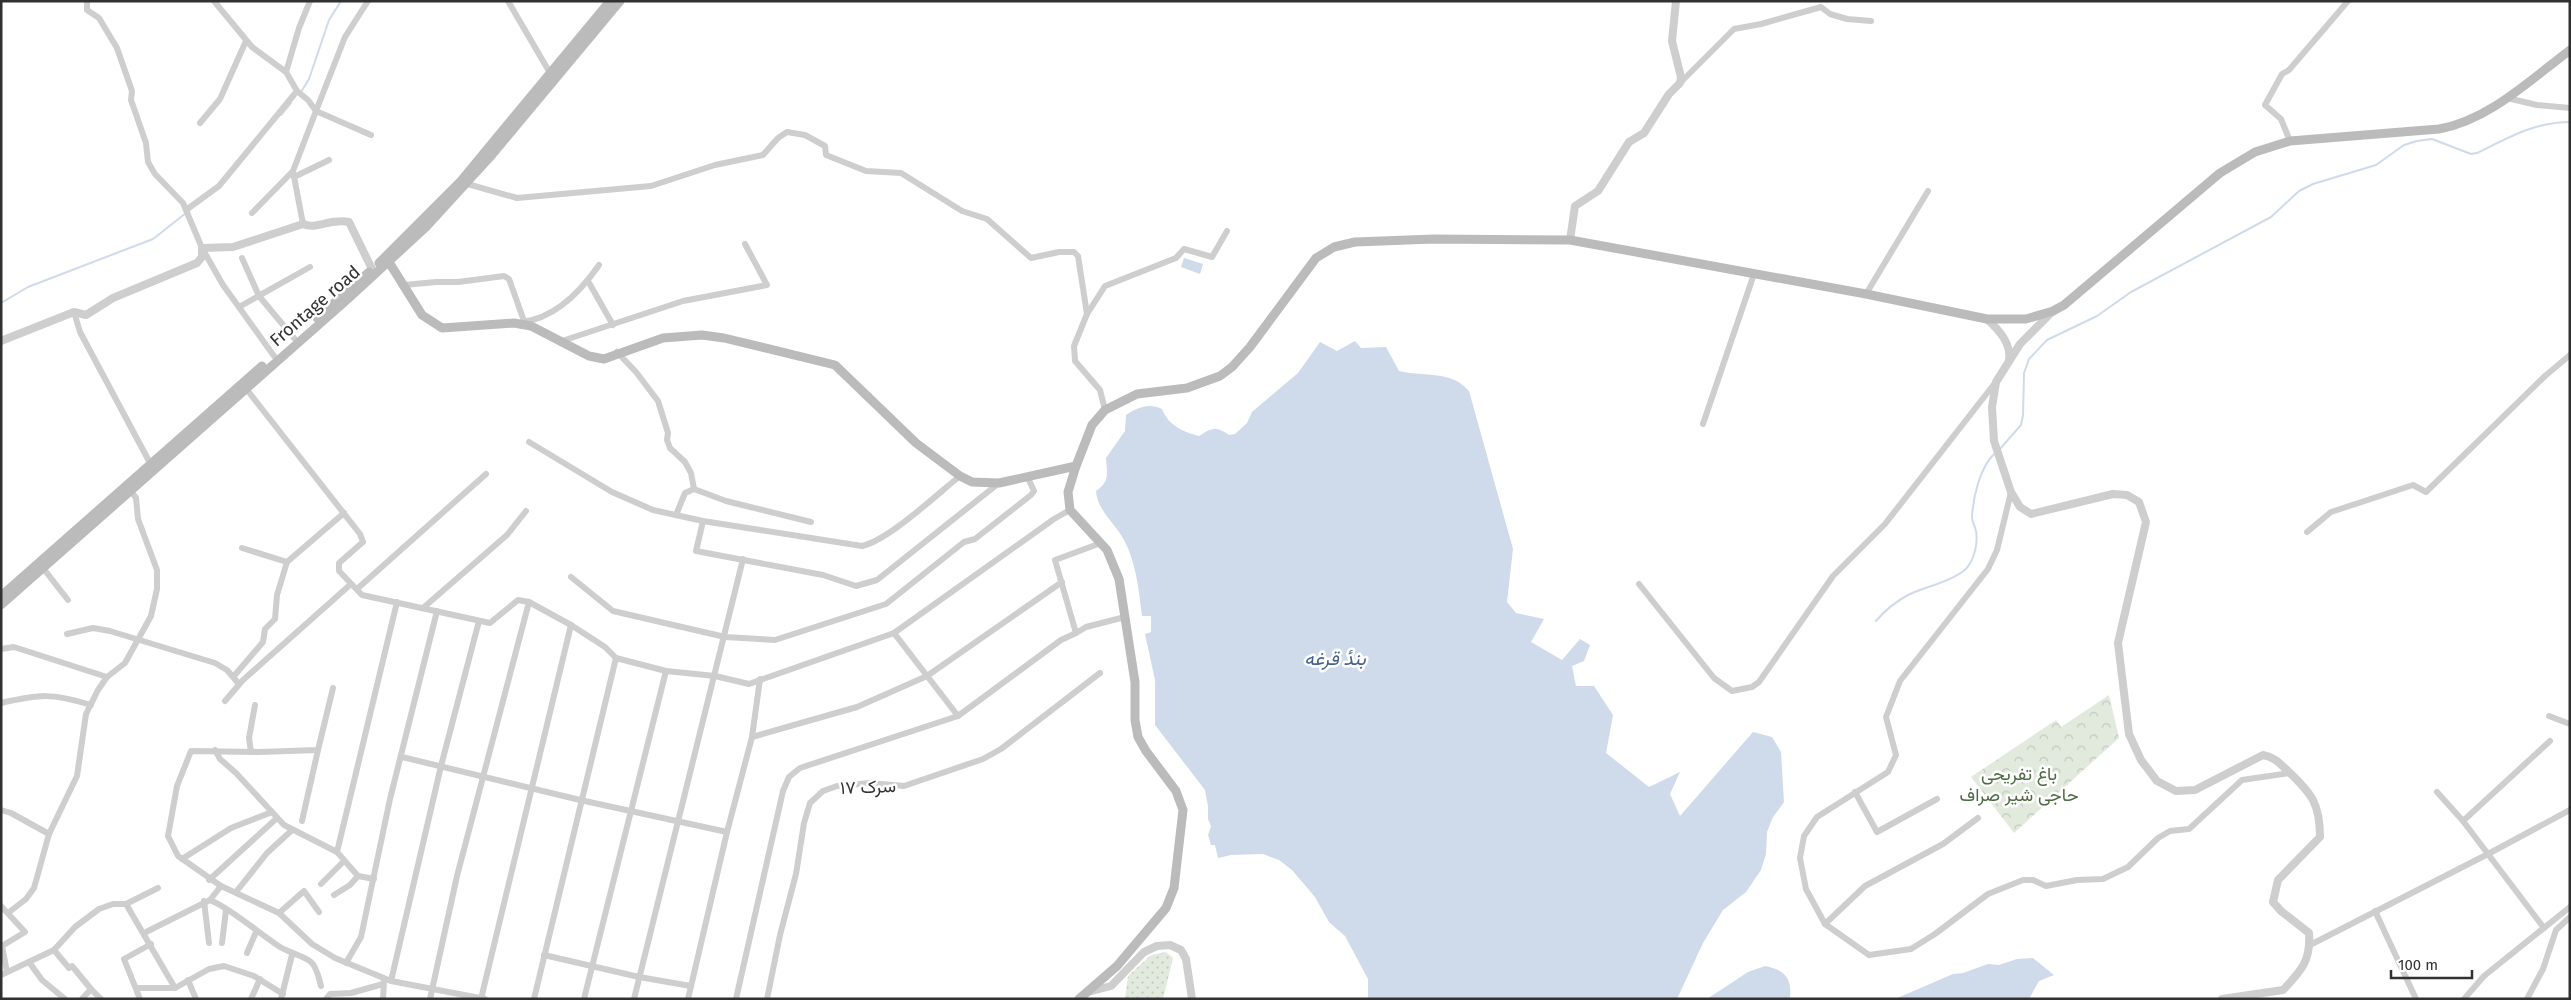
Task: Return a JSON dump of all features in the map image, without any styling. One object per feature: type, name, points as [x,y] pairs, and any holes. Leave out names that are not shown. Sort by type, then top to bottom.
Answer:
[{"type":"main road","points":[[463,183],[610,1]]},
{"type":"main road","name":"Frontage road","points":[[1,605],[131,491],[244,385],[388,260],[463,183],[620,1]]},
{"type":"main road","points":[[1082,996],[1117,966],[1166,908],[1174,888],[1183,820],[1181,800],[1138,737],[1135,720],[1135,682],[1116,567],[1101,543],[1070,510],[1068,492],[1076,466],[1092,425],[1105,410],[1137,394],[1187,388],[1220,376],[1232,367],[1250,347],[1309,266],[1320,255],[1334,247],[1356,242],[1434,239],[1570,240],[1866,294],[1987,319],[2026,319],[2053,312],[2074,297],[2231,165],[2260,150],[2290,141],[2450,127],[2470,120],[2507,98],[2570,50]]},
{"type":"main road","points":[[1,596],[150,463],[244,385],[372,269],[388,260],[422,315],[442,328],[514,323],[531,326],[589,356],[604,359],[617,352],[663,338],[702,335],[748,343],[835,365],[916,442],[960,476],[972,482],[1000,483],[1076,466]]},
{"type":"street","points":[[87,1],[87,10],[99,18],[116,48],[132,91],[131,100],[146,143],[148,162],[155,174],[183,203],[202,248],[223,285],[274,356]]},
{"type":"street","points":[[214,1],[246,41],[286,72],[297,91],[304,96],[316,111],[371,135]]},
{"type":"street","points":[[286,72],[299,28],[310,1]]},
{"type":"street","points":[[302,224],[293,174],[345,37],[368,1]]},
{"type":"street","points":[[508,1],[550,73]]},
{"type":"street","points":[[1676,1],[1672,41],[1681,76],[1680,83]]},
{"type":"street","points":[[2290,141],[2281,119],[2265,105],[2282,74],[2289,70],[2348,1]]},
{"type":"street","points":[[1570,240],[1575,206],[1598,191],[1629,142],[1644,134],[1669,94],[1734,29],[1761,24],[1821,4],[1830,14],[1847,20],[1871,21]]},
{"type":"street","points":[[200,123],[220,99],[246,41]]},
{"type":"street","points":[[186,210],[219,186],[297,91]]},
{"type":"street","points":[[2507,98],[2537,105],[2570,108]]},
{"type":"street","points":[[463,183],[517,198],[624,190],[667,182],[727,162],[756,158],[763,155],[778,138],[787,132],[805,135],[825,146],[826,155],[866,171],[901,173],[937,193],[962,211],[987,219],[1031,258],[1059,252],[1074,252],[1078,256],[1087,314]]},
{"type":"street","points":[[252,214],[293,174],[329,160]]},
{"type":"street","points":[[1866,294],[1928,191]]},
{"type":"street","points":[[202,248],[233,247],[302,224],[309,226],[329,221],[349,222],[372,269]]},
{"type":"street","points":[[1105,410],[1100,390],[1076,362],[1074,346],[1087,314],[1105,286],[1176,258],[1184,248],[1212,257],[1227,231]]},
{"type":"street","points":[[562,341],[587,331],[613,325],[684,301],[767,285],[745,244]]},
{"type":"street","points":[[1,341],[74,312],[86,316],[113,298],[197,263],[202,257],[202,248]]},
{"type":"street","points":[[242,258],[259,296],[294,338]]},
{"type":"street","points":[[514,323],[553,313],[588,282],[599,265]]},
{"type":"street","points":[[239,307],[310,267]]},
{"type":"street","points":[[1703,424],[1754,274]]},
{"type":"street","points":[[404,285],[458,282],[504,276],[509,279],[524,321]]},
{"type":"street","points":[[588,282],[613,325]]},
{"type":"street","points":[[74,312],[80,332],[150,463]]},
{"type":"street","points":[[1639,584],[1714,678],[1732,691],[1752,687],[1759,682],[1833,576],[1884,524],[1996,382],[2020,344],[2053,312]]},
{"type":"street","points":[[1987,319],[2001,332],[2008,348],[2009,360],[2005,370]]},
{"type":"street","points":[[617,352],[636,372],[658,401],[668,433],[667,440],[670,448],[685,462],[691,473],[694,489]]},
{"type":"street","points":[[2308,532],[2331,512],[2366,500],[2413,485],[2426,492],[2570,355]]},
{"type":"street","points":[[1996,382],[1992,407],[1994,441],[2011,492],[2020,507],[2031,514],[2113,494],[2127,495],[2140,502],[2146,522],[2118,643],[2128,734],[2142,760],[2157,780],[2176,791],[2195,790],[2263,755],[2273,756],[2308,789],[2320,816],[2320,837],[2278,880],[2273,902],[2280,911],[2309,933],[2310,945],[2306,963],[2283,990],[2222,999]]},
{"type":"street","points":[[244,385],[344,514],[363,542],[338,563],[339,571],[362,594],[490,623],[518,600],[529,602],[572,625],[605,647],[616,658],[666,671],[714,676],[749,684],[894,633],[1054,519],[1070,510]]},
{"type":"street","points":[[529,442],[612,492],[653,510],[703,521],[862,546],[872,544],[891,531],[960,476]]},
{"type":"street","points":[[357,589],[486,474]]},
{"type":"street","points":[[571,577],[613,611],[725,637],[775,640],[886,604],[964,542],[975,539],[1031,495],[1034,491],[1027,476]]},
{"type":"street","points":[[703,521],[696,551],[823,575],[856,586],[877,580],[1000,483]]},
{"type":"street","points":[[676,515],[685,493],[694,489],[726,501],[811,522]]},
{"type":"street","points":[[8,913],[26,900],[34,888],[49,834],[76,776],[86,714],[107,677],[124,663],[151,616],[157,570],[138,519],[136,498],[131,491]]},
{"type":"street","points":[[2011,492],[1998,550],[1988,569],[1900,681],[1886,717],[1896,755],[1888,772],[1817,817],[1804,836],[1800,858],[1806,889],[1825,924],[1869,955],[1911,949],[1935,934],[1988,894],[2023,880],[2033,880],[2046,886],[2077,880],[2103,879],[2128,867],[2158,838],[2170,831],[2189,829],[2242,780],[2290,773]]},
{"type":"street","points":[[423,608],[507,535],[526,511]]},
{"type":"street","points":[[234,676],[263,642],[265,629],[275,619],[277,595],[287,562],[344,514]]},
{"type":"street","points":[[1076,632],[1055,560],[1101,543]]},
{"type":"street","points":[[242,548],[287,562]]},
{"type":"street","points":[[634,999],[743,559]]},
{"type":"street","points":[[43,568],[68,600]]},
{"type":"street","points":[[752,737],[857,707],[927,676],[1062,582]]},
{"type":"street","points":[[225,701],[239,684],[351,584]]},
{"type":"street","points":[[337,852],[397,602]]},
{"type":"street","points":[[430,999],[482,776],[529,602]]},
{"type":"street","points":[[346,963],[361,938],[383,829],[437,611]]},
{"type":"street","points":[[736,999],[783,791],[789,777],[800,768],[958,716],[1061,640],[1086,627],[1125,617]]},
{"type":"street","points":[[383,999],[479,621]]},
{"type":"street","points":[[318,750],[190,751],[177,786],[168,836],[172,847],[182,859],[209,880],[279,913],[312,944],[346,963],[387,981],[433,987],[482,998],[531,788],[572,625]]},
{"type":"street","points":[[67,634],[93,628],[137,640],[216,664],[234,676],[239,684]]},
{"type":"street","points":[[894,633],[958,716]]},
{"type":"street","points":[[1,649],[14,647],[107,677]]},
{"type":"street","points":[[534,999],[580,800],[616,658]]},
{"type":"street","points":[[584,999],[666,671]]},
{"type":"street","name":"سرک ۱۷","points":[[767,999],[780,935],[796,874],[804,823],[810,803],[823,791],[837,786],[870,783],[904,786],[983,759],[1001,749],[1100,673]]},
{"type":"street","points":[[688,999],[727,832],[752,737],[760,679]]},
{"type":"street","points":[[302,821],[333,688]]},
{"type":"street","points":[[1,703],[39,695],[62,697],[91,705]]},
{"type":"street","points":[[251,752],[249,738],[255,705]]},
{"type":"street","points":[[2549,716],[2570,724]]},
{"type":"street","points":[[2463,821],[2550,741]]},
{"type":"street","points":[[215,750],[220,759],[291,830],[337,852],[358,876],[374,878]]},
{"type":"street","points":[[402,757],[580,800],[727,832]]},
{"type":"street","points":[[1855,792],[1877,832],[1937,799]]},
{"type":"street","points":[[2437,792],[2463,821],[2544,928]]},
{"type":"street","points":[[1,810],[49,834]]},
{"type":"street","points":[[2310,945],[2570,810]]},
{"type":"street","points":[[182,859],[231,828],[274,815]]},
{"type":"street","points":[[209,880],[274,815]]},
{"type":"street","points":[[1825,924],[1865,886],[1943,844],[1978,818]]},
{"type":"street","points":[[236,892],[266,853],[291,830]]},
{"type":"street","points":[[321,884],[344,861]]},
{"type":"street","points":[[334,895],[350,885],[358,876]]},
{"type":"street","points":[[144,933],[207,901],[221,886]]},
{"type":"street","points":[[1,906],[26,932],[2,946],[4,974],[54,950],[75,927],[99,909],[113,904],[126,904],[158,888]]},
{"type":"street","points":[[279,913],[304,891],[318,912]]},
{"type":"street","points":[[207,901],[222,905],[256,932],[292,955],[307,958],[313,964],[321,986]]},
{"type":"street","points":[[207,901],[210,943]]},
{"type":"street","points":[[126,904],[175,988]]},
{"type":"street","points":[[2464,999],[2484,976],[2570,907]]},
{"type":"street","points":[[222,942],[226,910]]},
{"type":"street","points":[[2376,911],[2416,999]]},
{"type":"street","points":[[2527,999],[2543,969],[2556,930],[2570,917]]},
{"type":"street","points":[[247,953],[256,932]]},
{"type":"street","points":[[140,999],[124,959],[151,944]]},
{"type":"street","points":[[1082,996],[1111,986],[1144,952],[1156,946],[1170,945],[1181,950],[1186,959],[1192,999]]},
{"type":"street","points":[[54,950],[69,968],[72,966],[102,999]]},
{"type":"street","points":[[137,988],[175,988],[209,968],[224,966],[260,980],[282,996],[292,955]]},
{"type":"street","points":[[544,955],[639,977],[691,986]]},
{"type":"street","points":[[30,962],[42,980],[65,999]]},
{"type":"street","points":[[188,980],[196,999]]},
{"type":"street","points":[[251,999],[260,980]]},
{"type":"street","points":[[326,999],[330,994],[351,992],[387,981]]},
{"type":"street","points":[[82,999],[91,989]]},
{"type":"green space","name":"باغ تفریحی حاجی شیر صراف","points":[[2109,695],[2119,738],[2014,833],[1971,777],[2056,720],[2061,727]]},
{"type":"green space","points":[[1166,952],[1173,958],[1163,999],[1125,999],[1128,976],[1151,955]]},
{"type":"water","points":[[1184,258],[1203,264],[1200,274],[1181,267]]},
{"type":"water","name":"بندٔ قرغه","points":[[1355,341],[1361,348],[1386,347],[1399,371],[1446,377],[1462,384],[1469,391],[1513,549],[1507,602],[1516,613],[1544,619],[1531,642],[1562,660],[1580,639],[1590,645],[1584,661],[1572,666],[1576,686],[1594,686],[1613,715],[1606,753],[1649,787],[1680,772],[1670,794],[1680,816],[1753,732],[1772,737],[1781,752],[1784,802],[1773,817],[1767,832],[1766,854],[1761,870],[1746,892],[1723,910],[1703,943],[1677,999],[1368,999],[1368,979],[1345,936],[1329,922],[1315,897],[1292,870],[1279,860],[1263,854],[1231,855],[1218,858],[1215,845],[1211,845],[1208,835],[1211,826],[1208,819],[1205,790],[1155,725],[1155,680],[1145,634],[1151,632],[1151,616],[1142,616],[1136,577],[1128,549],[1103,510],[1096,491],[1106,481],[1106,458],[1125,431],[1126,415],[1131,412],[1144,407],[1157,407],[1162,409],[1172,424],[1193,434],[1199,436],[1207,431],[1217,429],[1229,435],[1235,434],[1247,423],[1252,412],[1298,373],[1320,342],[1337,351]]},
{"type":"water","points":[[2033,958],[2054,975],[2039,981],[2029,999],[1895,999],[1953,974],[1963,973],[1988,964],[1999,965],[2017,959]]},
{"type":"water","points":[[1765,966],[1778,970],[1786,976],[1790,986],[1790,999],[1707,999],[1748,972]]},
{"type":"waterway","points":[[301,92],[309,79],[329,20],[341,1]]},
{"type":"waterway","points":[[281,115],[291,103]]},
{"type":"waterway","points":[[1999,450],[2021,425],[2024,373],[2029,359],[2047,340],[2097,316],[2131,292],[2271,217],[2299,191],[2313,184],[2376,165],[2404,145],[2417,141],[2432,139],[2471,154],[2533,128],[2570,122]]},
{"type":"waterway","points":[[1,303],[28,287],[153,239],[186,213]]},
{"type":"waterway","points":[[1876,621],[1887,609],[1903,598],[1950,579],[1965,570],[1969,565],[1973,557],[1977,535],[1972,521],[1976,492],[1981,474],[1995,453]]}]
